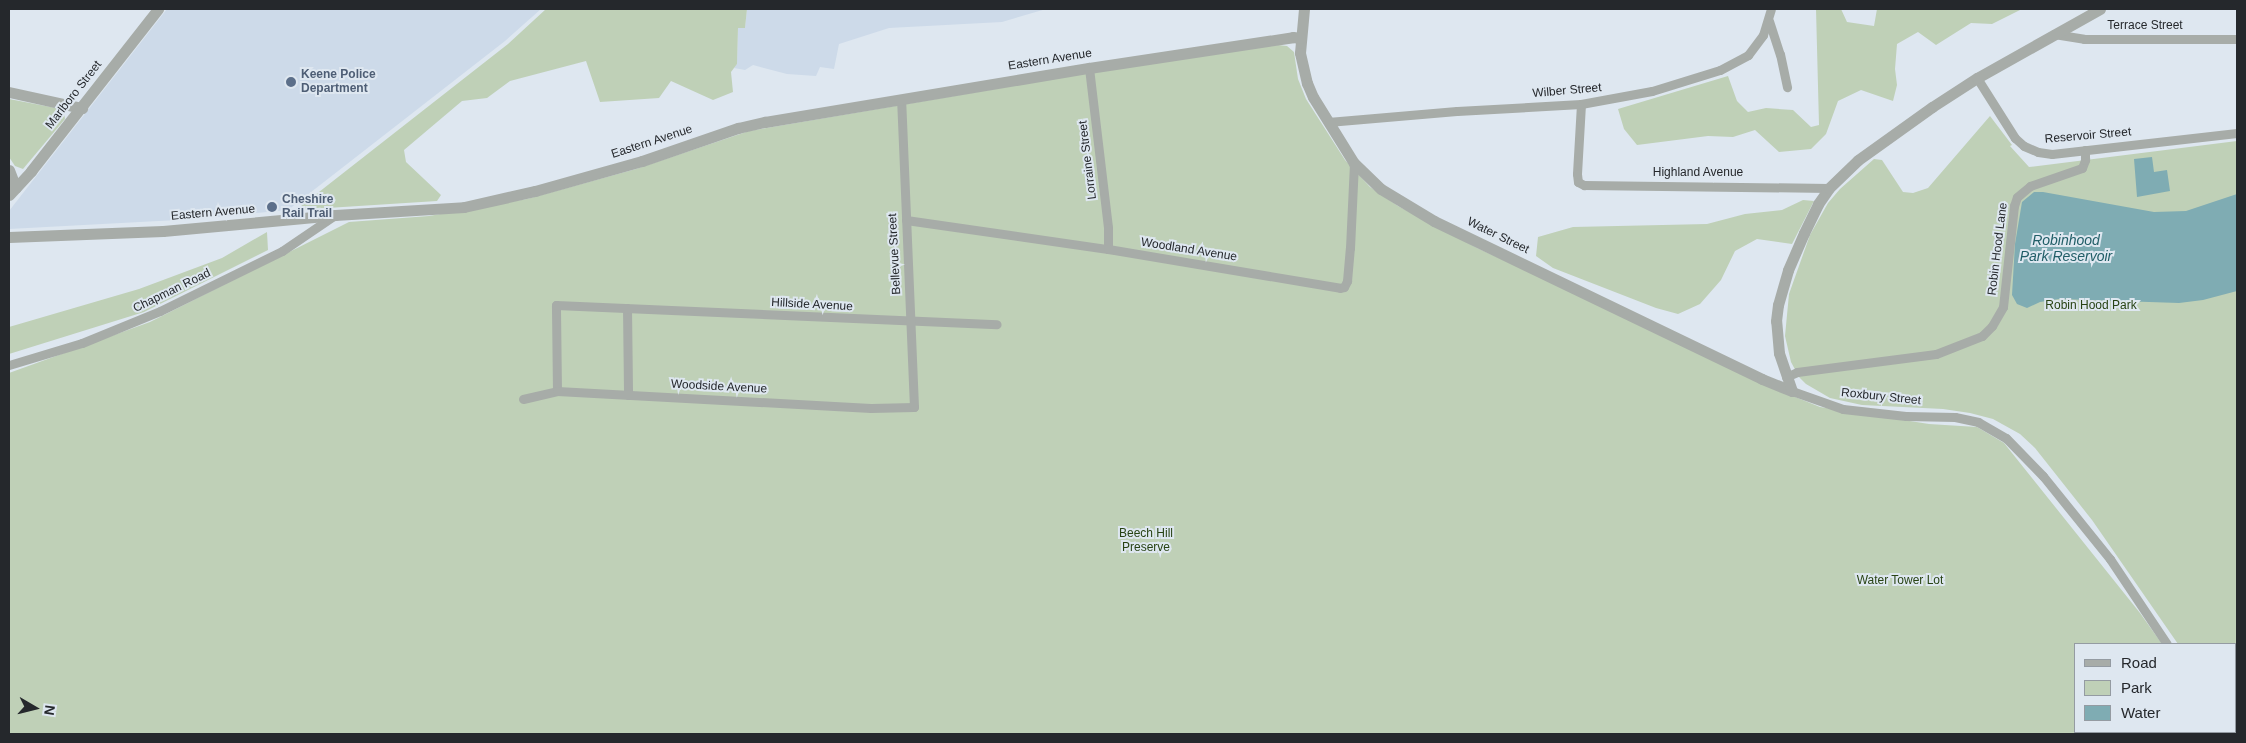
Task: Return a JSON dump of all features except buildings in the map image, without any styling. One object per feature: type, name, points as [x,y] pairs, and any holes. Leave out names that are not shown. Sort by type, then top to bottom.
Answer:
[{"type":"street","name":"Marlboro Street","points":[[12,191],[82,108],[158,9]]},
{"type":"street","name":"Water Street","points":[[1304,9],[1300,52],[1307,83],[1328,122],[1354,163],[1381,189],[1434,221],[1762,379],[1792,391]]},
{"type":"street","name":"Wilber Street","points":[[1328,122],[1457,111],[1581,104],[1652,92],[1720,70],[1748,55],[1757,46],[1769,22],[1771,9]]},
{"type":"street","points":[[1792,391],[1786,377],[1777,338],[1778,305],[1788,270],[1804,233],[1818,204],[1829,188],[1858,160],[1884,140],[1977,78],[2100,9]]},
{"type":"street","points":[[1769,22],[1780,54],[1787,87]]},
{"type":"street","name":"Terrace Street","points":[[2054,34],[2084,39],[2237,38]]},
{"type":"street","name":"Eastern Avenue","points":[[9,237],[163,231],[335,215],[446,209],[490,202],[633,164],[738,128],[1089,68],[1293,37],[1300,38]]},
{"type":"street","name":"Lorraine Street","points":[[1089,68],[1108,228],[1108,249]]},
{"type":"street","name":"Reservoir Street","points":[[1977,78],[2005,122],[2024,146],[2038,152],[2052,154],[2237,133]]},
{"type":"street","points":[[9,92],[82,108]]},
{"type":"street","name":"Bellevue Street","points":[[901,100],[914,407]]},
{"type":"street","name":"Highland Avenue","points":[[1581,104],[1577,172],[1578,182],[1584,185],[1829,188]]},
{"type":"street","name":"Robin Hood Lane","points":[[1786,377],[1797,372],[1936,354],[1982,336],[1992,326],[2003,307],[2013,214],[2017,197],[2030,186],[2082,168],[2085,160],[2085,150]]},
{"type":"street","name":"Woodland Avenue","points":[[906,220],[1108,249],[1344,287],[1350,248],[1354,163]]},
{"type":"street","points":[[9,170],[12,191]]},
{"type":"street","name":"Chapman Road","points":[[9,365],[82,343],[160,311],[282,251],[335,215]]},
{"type":"street","name":"Hillside Avenue","points":[[557,391],[556,305],[911,322],[997,324]]},
{"type":"street","points":[[627,308],[628,394]]},
{"type":"street","name":"Woodside Avenue","points":[[523,399],[557,391],[871,408],[914,407]]},
{"type":"street","name":"Roxbury Street","points":[[1792,391],[1843,409],[1906,416],[1955,417],[1970,420],[1978,422],[2006,438],[2043,476],[2110,559],[2166,643]]},
{"type":"shaded area","points":[[167,9],[541,9],[505,41],[288,210],[196,219],[9,229],[9,211]]},
{"type":"shaded area","points":[[747,9],[1046,9],[1002,22],[889,28],[839,44],[834,69],[820,67],[816,76],[787,74],[753,65],[745,70],[734,68],[737,64],[738,28],[745,28]]},
{"type":"green space","points":[[546,9],[747,9],[745,28],[738,28],[737,64],[731,72],[733,92],[713,100],[671,81],[659,98],[600,102],[586,61],[510,81],[487,98],[462,101],[404,150],[406,162],[441,195],[437,201],[296,210],[508,44]]},
{"type":"green space","points":[[1816,9],[1841,9],[1847,22],[1874,26],[1877,9],[2022,9],[1992,24],[1971,23],[1936,45],[1918,32],[1897,44],[1895,69],[1897,85],[1893,101],[1861,90],[1838,101],[1826,134],[1811,149],[1779,152],[1755,130],[1733,137],[1708,136],[1637,145],[1624,129],[1618,109],[1728,76],[1737,101],[1748,112],[1766,108],[1793,110],[1811,127],[1819,125]]},
{"type":"green space","points":[[1278,45],[1287,46],[1294,52],[1298,79],[1306,99],[1345,160],[1370,187],[1398,206],[1477,248],[1618,312],[1766,385],[1820,407],[1929,424],[1977,427],[2004,443],[2140,613],[2161,643],[2074,643],[2074,733],[2236,734],[9,734],[9,373],[150,322],[349,222],[429,216],[527,199],[636,169],[749,131],[1129,66]]},
{"type":"green space","points":[[9,99],[56,108],[64,113],[65,119],[23,169],[15,166],[9,157]]},
{"type":"green space","name":"Robin Hood Park","points":[[1990,116],[2012,145],[2010,146],[2029,167],[2237,141],[2237,715],[2236,643],[2177,643],[2092,520],[2035,448],[2020,434],[1993,419],[1970,413],[1943,409],[1862,405],[1830,398],[1806,384],[1799,377],[1791,362],[1785,336],[1789,294],[1810,235],[1828,203],[1840,189],[1874,159],[1882,160],[1903,192],[1913,193],[1928,188]]},
{"type":"green space","points":[[1803,200],[1814,201],[1792,244],[1757,239],[1735,251],[1721,280],[1700,304],[1678,314],[1656,308],[1553,268],[1536,256],[1538,237],[1573,227],[1707,224],[1745,214],[1782,210]]},
{"type":"green space","points":[[267,232],[268,250],[144,312],[9,354],[9,327],[139,289],[222,258]]},
{"type":"water","points":[[2152,157],[2154,172],[2167,170],[2170,191],[2137,197],[2134,159]]},
{"type":"water","name":"Robinhood Park Reservoir","points":[[2034,192],[2154,212],[2186,211],[2237,194],[2237,291],[2203,300],[2179,303],[2059,299],[2040,302],[2027,308],[2017,304],[2012,295],[2015,244],[2022,202]]},
{"type":"place","name":"Keene Police Department","points":[[291,82]]},
{"type":"place","name":"Cheshire Rail Trail","points":[[272,207]]},
{"type":"park label","name":"Beech Hill Preserve","points":[[1146,541]]},
{"type":"park label","name":"Water Tower Lot","points":[[1900,581]]}]
